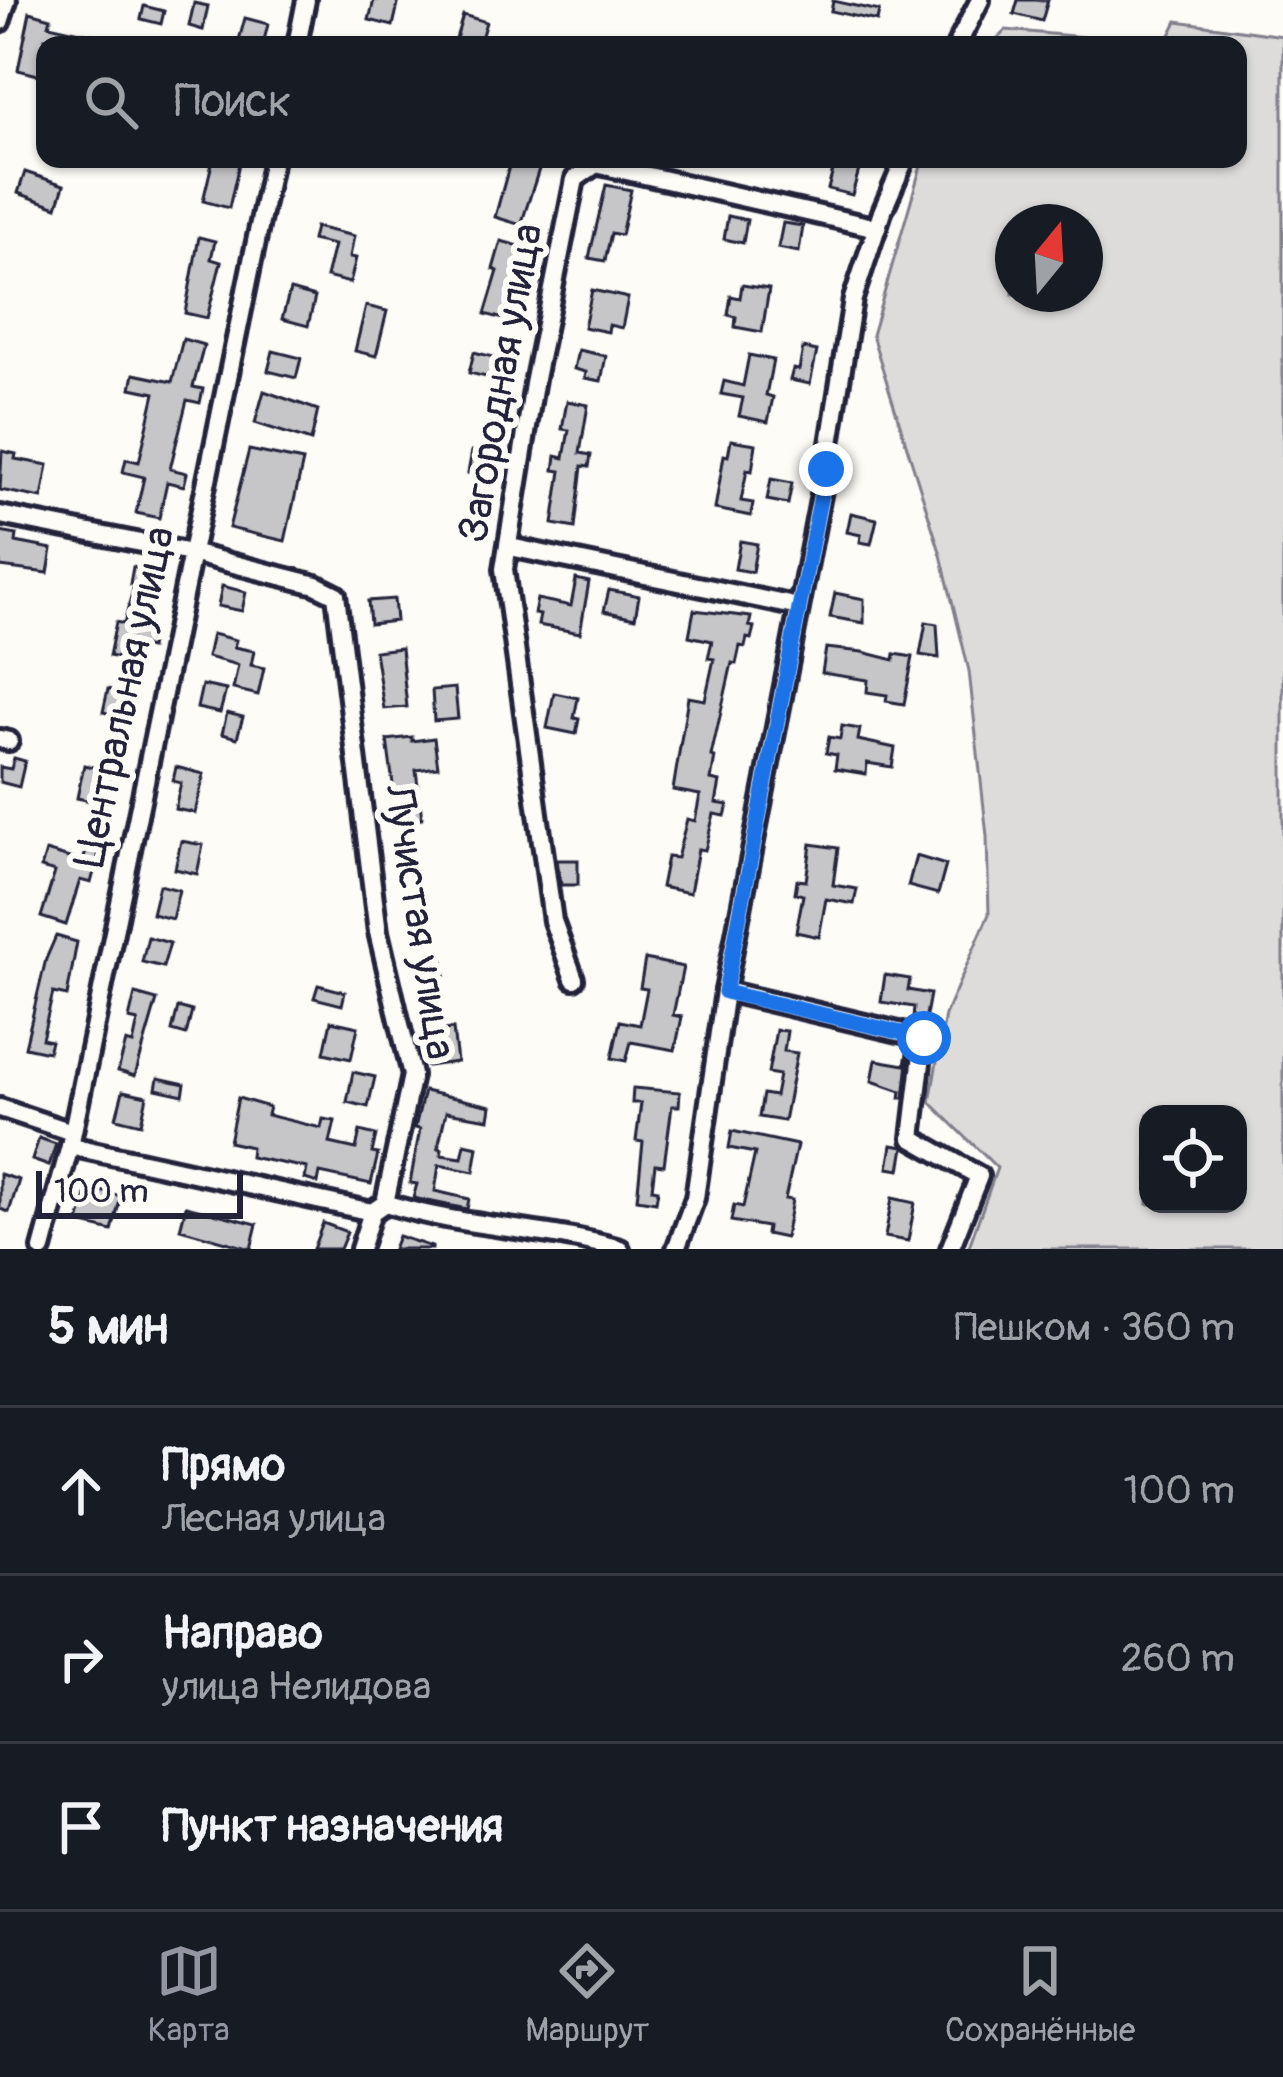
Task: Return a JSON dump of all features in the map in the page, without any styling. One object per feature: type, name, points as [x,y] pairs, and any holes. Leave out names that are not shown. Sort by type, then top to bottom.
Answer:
[{"type":"street","points":[[0,22],[7,0]]},
{"type":"street","points":[[299,36],[306,0]]},
{"type":"street","points":[[962,36],[980,0]]},
{"type":"street","name":"Центральная улица","points":[[42,1249],[71,1139],[271,168]]},
{"type":"street","name":"Загородная улица","points":[[574,979],[553,921],[504,569],[534,384],[575,179],[590,168]]},
{"type":"street","name":"Загородная улица","points":[[614,168],[877,228]]},
{"type":"street","points":[[676,1249],[695,1198],[725,992],[826,469],[853,299],[901,168]]},
{"type":"street","points":[[0,515],[191,553]]},
{"type":"street","points":[[510,547],[799,607]]},
{"type":"street","name":"Лучистая улица","points":[[191,553],[316,585],[336,595],[378,932],[412,1075],[379,1208],[360,1249]]},
{"type":"street","points":[[725,992],[924,1038],[912,1138],[980,1176],[950,1249]]},
{"type":"street","points":[[0,1108],[71,1139],[379,1208],[565,1234],[620,1249]]},
{"type":"shaded area","points":[[1177,21],[1283,36],[1283,1249],[968,1249],[997,1168],[930,1102],[945,1015],[989,914],[987,836],[969,671],[941,555],[872,335],[920,168],[1247,168],[1247,36],[1170,36]]},
{"type":"shaded area","points":[[1006,30],[1073,36],[1000,36]]},
{"type":"building","points":[[374,0],[399,0],[393,26],[369,20]]},
{"type":"building","points":[[1018,0],[1048,0],[1042,21],[1014,14]]},
{"type":"building","points":[[833,1],[879,11],[877,21],[831,11]]},
{"type":"building","points":[[194,3],[208,6],[203,30],[189,26]]},
{"type":"building","points":[[144,6],[164,11],[161,24],[141,19]]},
{"type":"building","points":[[30,12],[51,18],[49,25],[98,36],[36,36],[36,74],[18,70]]},
{"type":"building","points":[[463,15],[486,22],[482,36],[457,36]]},
{"type":"building","points":[[245,18],[268,24],[265,36],[240,36]]},
{"type":"building","points":[[211,168],[238,168],[229,208],[203,201]]},
{"type":"building","points":[[509,168],[539,168],[521,225],[495,217]]},
{"type":"building","points":[[834,168],[860,168],[852,195],[828,189]]},
{"type":"building","points":[[25,172],[64,185],[57,207],[18,193]]},
{"type":"building","points":[[606,185],[631,190],[621,235],[611,233],[605,261],[589,258]]},
{"type":"building","points":[[728,216],[747,220],[743,243],[724,239]]},
{"type":"building","points":[[783,223],[803,226],[799,252],[778,248]]},
{"type":"building","points":[[315,227],[354,236],[350,257],[356,258],[350,283],[326,277],[334,245],[312,240]]},
{"type":"building","points":[[199,237],[215,241],[211,259],[221,262],[207,318],[185,313]]},
{"type":"building","points":[[501,241],[523,247],[507,320],[485,314]]},
{"type":"building","points":[[742,285],[769,289],[762,332],[735,327],[736,317],[728,315],[731,296],[740,298]]},
{"type":"building","points":[[290,290],[315,297],[308,326],[282,319]]},
{"type":"building","points":[[592,290],[628,298],[622,328],[609,325],[608,332],[584,327]]},
{"type":"building","points":[[366,306],[387,311],[376,356],[355,351]]},
{"type":"building","points":[[183,339],[204,345],[193,387],[203,389],[200,403],[187,400],[170,469],[187,473],[184,486],[167,482],[159,518],[136,513],[144,477],[123,472],[126,459],[139,462],[155,393],[131,388],[134,374],[172,382]]},
{"type":"building","points":[[803,348],[817,351],[810,384],[790,380],[793,369],[799,370]]},
{"type":"building","points":[[578,350],[606,356],[601,381],[585,378],[586,372],[574,369]]},
{"type":"building","points":[[273,351],[301,358],[296,378],[268,371]]},
{"type":"building","points":[[474,352],[505,360],[499,380],[469,373]]},
{"type":"building","points":[[749,355],[773,360],[766,395],[773,397],[768,422],[739,416],[743,398],[721,394],[724,381],[743,386]]},
{"type":"building","points":[[264,391],[318,410],[311,441],[255,423]]},
{"type":"building","points":[[567,401],[588,405],[580,453],[591,455],[589,467],[582,466],[575,528],[553,524],[561,471],[554,470],[556,456],[564,458],[569,430],[562,429]]},
{"type":"building","points":[[731,440],[756,444],[741,501],[753,503],[751,516],[715,509]]},
{"type":"building","points":[[249,450],[303,461],[285,541],[229,528]]},
{"type":"building","points":[[2,451],[16,454],[15,459],[48,465],[42,498],[0,490]]},
{"type":"building","points":[[472,451],[490,454],[486,477],[468,473]]},
{"type":"building","points":[[771,479],[792,483],[788,504],[767,500]]},
{"type":"building","points":[[851,513],[877,519],[871,544],[847,532]]},
{"type":"building","points":[[0,532],[17,535],[16,542],[52,549],[48,573],[0,567]]},
{"type":"building","points":[[740,541],[757,544],[752,572],[735,569]]},
{"type":"building","points":[[133,567],[159,573],[145,629],[153,631],[150,648],[140,646],[137,662],[109,656],[116,622],[124,624],[134,585],[130,584]]},
{"type":"building","points":[[576,579],[589,582],[580,633],[538,625],[537,599],[571,606]]},
{"type":"building","points":[[222,586],[246,592],[242,611],[218,606]]},
{"type":"building","points":[[609,590],[639,596],[635,618],[604,611]]},
{"type":"building","points":[[835,593],[864,599],[864,623],[830,617]]},
{"type":"building","points":[[394,599],[396,621],[370,624],[368,601]]},
{"type":"building","points":[[694,610],[751,617],[749,626],[754,627],[751,639],[740,646],[736,664],[732,663],[711,756],[715,757],[711,780],[720,782],[716,803],[728,805],[725,816],[714,814],[705,850],[698,849],[690,893],[661,887],[667,857],[677,858],[687,819],[695,821],[700,795],[673,790],[688,697],[705,700],[714,659],[708,658],[712,641],[689,636]]},
{"type":"building","points":[[926,622],[937,624],[939,658],[920,655]]},
{"type":"building","points":[[212,634],[236,640],[234,647],[254,651],[251,665],[264,668],[258,695],[233,689],[238,665],[207,657]]},
{"type":"building","points":[[401,648],[407,707],[384,709],[375,651]]},
{"type":"building","points":[[826,648],[894,660],[895,654],[913,657],[904,704],[867,692],[868,680],[822,673]]},
{"type":"building","points":[[202,685],[226,690],[220,713],[197,708]]},
{"type":"building","points":[[455,688],[458,719],[434,721],[432,690]]},
{"type":"building","points":[[108,689],[132,695],[127,717],[103,712]]},
{"type":"building","points":[[554,693],[578,698],[576,734],[547,728]]},
{"type":"building","points":[[227,713],[243,717],[237,738],[222,734]]},
{"type":"building","points":[[842,726],[860,729],[858,740],[895,748],[892,767],[867,763],[866,774],[835,769],[837,755],[826,753],[829,737],[840,739]]},
{"type":"building","points":[[412,737],[412,741],[434,738],[438,767],[416,770],[422,818],[398,821],[387,740]]},
{"type":"building","points":[[14,758],[25,761],[19,787],[0,782],[0,767],[11,769]]},
{"type":"building","points":[[84,765],[112,771],[105,804],[77,798]]},
{"type":"building","points":[[176,767],[204,774],[195,813],[175,809],[181,783],[173,781]]},
{"type":"building","points":[[93,824],[106,827],[91,883],[80,880],[66,925],[41,917],[55,872],[41,868],[46,851],[83,862]]},
{"type":"building","points":[[181,841],[203,845],[197,874],[175,869]]},
{"type":"building","points":[[811,844],[838,848],[833,885],[857,889],[854,904],[826,899],[819,937],[796,932],[803,895],[795,893],[797,880],[806,881]]},
{"type":"building","points":[[916,856],[946,865],[938,894],[908,886]]},
{"type":"building","points":[[557,860],[578,860],[578,885],[561,885]]},
{"type":"building","points":[[159,885],[179,890],[172,919],[152,914]]},
{"type":"building","points":[[56,936],[77,942],[67,996],[53,993],[42,1039],[51,1041],[48,1052],[25,1047]]},
{"type":"building","points":[[148,937],[170,943],[163,967],[142,962]]},
{"type":"building","points":[[443,959],[445,975],[428,977],[426,961]]},
{"type":"building","points":[[645,959],[683,967],[673,1015],[682,1017],[675,1050],[631,1042],[626,1061],[612,1058],[620,1021],[640,1025],[647,989],[640,988]]},
{"type":"building","points":[[885,975],[910,979],[908,990],[930,994],[925,1021],[913,1019],[914,1007],[881,1002]]},
{"type":"building","points":[[318,985],[345,992],[342,1005],[314,998]]},
{"type":"building","points":[[135,994],[157,1000],[135,1076],[118,1071],[126,1042],[133,1044],[138,1021],[129,1019]]},
{"type":"building","points":[[178,1007],[192,1011],[186,1035],[172,1031]]},
{"type":"building","points":[[331,1021],[358,1027],[351,1059],[324,1053]]},
{"type":"building","points":[[453,1029],[457,1062],[427,1066],[424,1032]]},
{"type":"building","points":[[776,1030],[787,1031],[784,1051],[797,1053],[784,1121],[759,1117],[763,1094],[775,1096],[779,1075],[768,1073]]},
{"type":"building","points":[[907,1053],[904,1098],[900,1098],[901,1091],[872,1081],[876,1060],[905,1065]]},
{"type":"building","points":[[353,1072],[375,1077],[368,1107],[347,1102]]},
{"type":"building","points":[[158,1078],[185,1084],[183,1095],[156,1089]]},
{"type":"building","points":[[633,1088],[680,1092],[679,1106],[672,1106],[664,1165],[655,1164],[652,1189],[658,1190],[656,1202],[637,1199],[643,1142],[636,1141],[641,1103],[632,1103]]},
{"type":"building","points":[[123,1091],[147,1096],[141,1124],[116,1118]]},
{"type":"building","points":[[424,1091],[491,1106],[489,1119],[446,1112],[438,1148],[441,1155],[462,1158],[465,1144],[478,1147],[474,1172],[439,1165],[435,1191],[469,1199],[467,1209],[413,1198],[417,1184],[410,1183],[420,1129],[415,1128]]},
{"type":"building","points":[[238,1098],[269,1107],[267,1115],[321,1128],[323,1119],[335,1121],[330,1143],[356,1149],[360,1131],[376,1135],[372,1153],[378,1154],[371,1184],[320,1173],[318,1183],[305,1179],[307,1168],[250,1157],[251,1147],[229,1142]]},
{"type":"building","points":[[732,1131],[797,1145],[785,1199],[792,1200],[785,1238],[766,1234],[767,1227],[731,1221],[734,1205],[743,1207],[755,1153],[729,1148]]},
{"type":"building","points":[[39,1138],[56,1144],[49,1166],[32,1160]]},
{"type":"building","points":[[892,1145],[904,1147],[900,1170],[888,1168]]},
{"type":"building","points":[[0,1174],[19,1180],[9,1212],[0,1209]]},
{"type":"building","points":[[88,1188],[121,1196],[112,1231],[79,1223]]},
{"type":"building","points":[[892,1198],[915,1203],[908,1241],[885,1237]]},
{"type":"building","points":[[186,1206],[257,1224],[251,1249],[180,1229]]},
{"type":"building","points":[[323,1223],[347,1232],[340,1249],[313,1249]]},
{"type":"building","points":[[398,1236],[432,1247],[432,1249],[393,1249]]},
{"type":"route","points":[[826,469],[725,992],[924,1038]]}]
